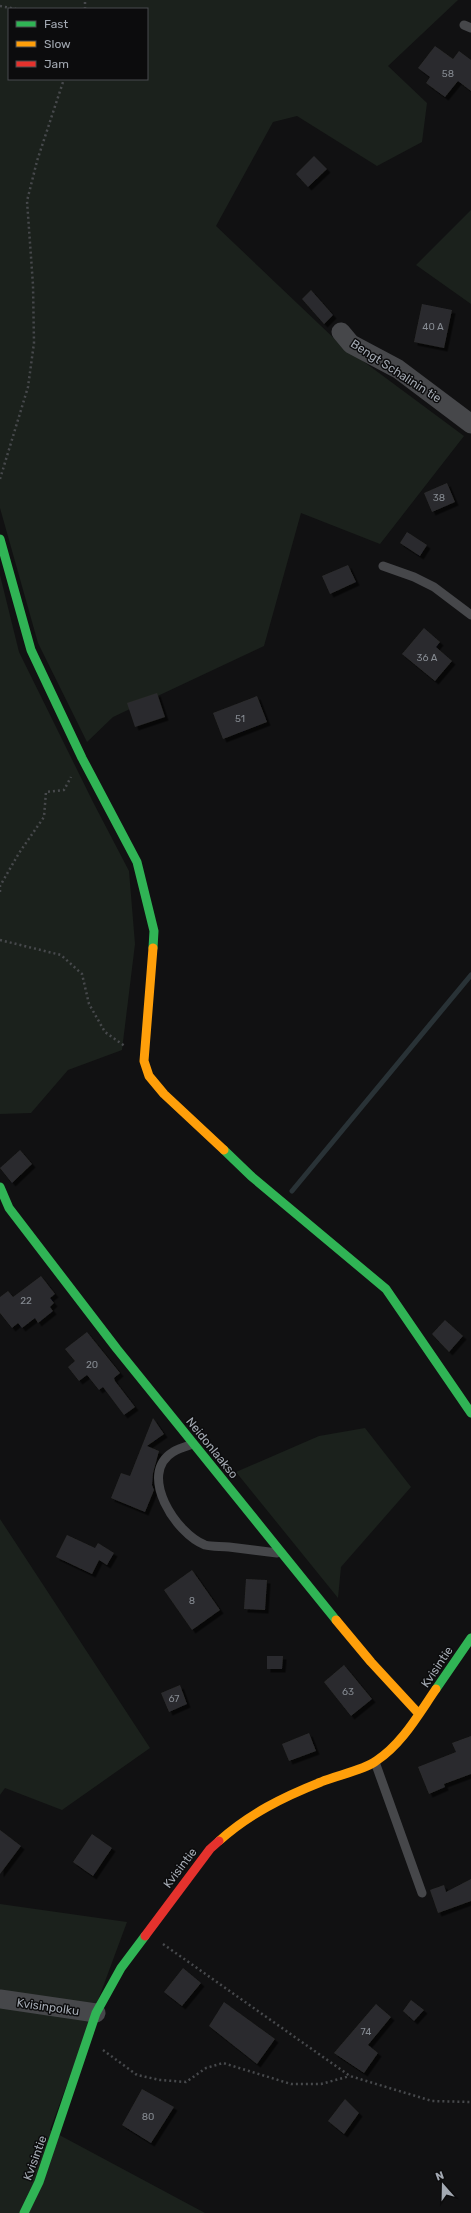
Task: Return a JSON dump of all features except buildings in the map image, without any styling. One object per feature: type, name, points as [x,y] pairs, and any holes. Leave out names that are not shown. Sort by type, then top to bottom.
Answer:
[{"type":"street","name":"Bengt Schalinin tie","points":[[341,332],[351,344],[398,369],[471,424]]},
{"type":"street","points":[[0,539],[30,650],[82,758],[137,862],[154,931],[144,1061],[149,1076],[164,1094],[251,1176],[386,1290],[471,1413]]},
{"type":"street","name":"Neidonlaakso","points":[[0,1187],[9,1208],[193,1444],[371,1662],[419,1714]]},
{"type":"street","name":"Kvisintie","points":[[24,2213],[40,2182],[89,2039],[96,2013],[121,1968],[210,1849],[240,1822],[278,1801],[321,1782],[375,1762],[400,1741],[471,1638]]},
{"type":"street","name":"Kvisinpolku","points":[[0,1999],[96,2013]]},
{"type":"lane","points":[[383,566],[414,577],[434,587],[471,615]]},
{"type":"lane","points":[[193,1444],[172,1452],[165,1461],[158,1475],[159,1490],[166,1506],[179,1525],[192,1538],[205,1545],[282,1554]]},
{"type":"lane","points":[[375,1762],[422,1893]]},
{"type":"path","points":[[0,6],[11,8]]},
{"type":"path","points":[[0,479],[28,387],[34,343],[33,285],[27,201],[37,161],[64,80]]},
{"type":"path","points":[[0,892],[0,886],[19,853],[44,817],[46,792],[64,790],[82,758]]},
{"type":"path","points":[[0,940],[61,955],[82,974],[89,1004],[105,1032],[144,1061]]},
{"type":"path","points":[[147,1933],[350,2076],[432,2100],[471,2102]]},
{"type":"path","points":[[89,2039],[137,2075],[160,2080],[186,2082],[206,2068],[223,2063],[290,2084],[321,2084],[350,2076]]},
{"type":"shaded area","points":[[0,0],[458,0],[388,66],[427,103],[422,142],[377,166],[297,116],[273,122],[216,226],[340,344],[464,436],[380,544],[301,513],[264,646],[113,717],[87,742],[38,643],[0,508]]},
{"type":"shaded area","points":[[471,210],[471,304],[416,265]]},
{"type":"shaded area","points":[[0,575],[19,652],[129,871],[135,944],[122,1050],[68,1070],[31,1113],[0,1114]]},
{"type":"shaded area","points":[[365,1428],[411,1487],[341,1567],[338,1598],[236,1472],[319,1436]]},
{"type":"shaded area","points":[[0,1519],[150,1748],[62,1810],[5,1788],[0,1795]]},
{"type":"shaded area","points":[[0,1904],[127,1922],[50,2130],[205,2213],[0,2213]]},
{"type":"waterway","points":[[292,1191],[471,975]]},
{"type":"traffic: fast","points":[[0,539],[31,650],[82,758],[137,862],[154,931],[153,948]]},
{"type":"traffic: fast","points":[[224,1150],[251,1176],[386,1289],[471,1413]]},
{"type":"traffic: fast","points":[[0,1187],[9,1208],[117,1349],[336,1620]]},
{"type":"traffic: fast","points":[[436,1689],[471,1638]]},
{"type":"traffic: fast","points":[[24,2213],[39,2182],[96,2013],[121,1968],[145,1936]]},
{"type":"traffic: slow","points":[[153,948],[144,1061],[149,1076],[164,1094],[224,1150]]},
{"type":"traffic: slow","points":[[336,1620],[371,1662],[419,1714]]},
{"type":"traffic: slow","points":[[219,1841],[242,1822],[280,1800],[327,1779],[364,1768],[376,1761],[402,1738],[436,1689]]},
{"type":"traffic: jam","points":[[145,1936],[210,1849],[219,1841]]}]
